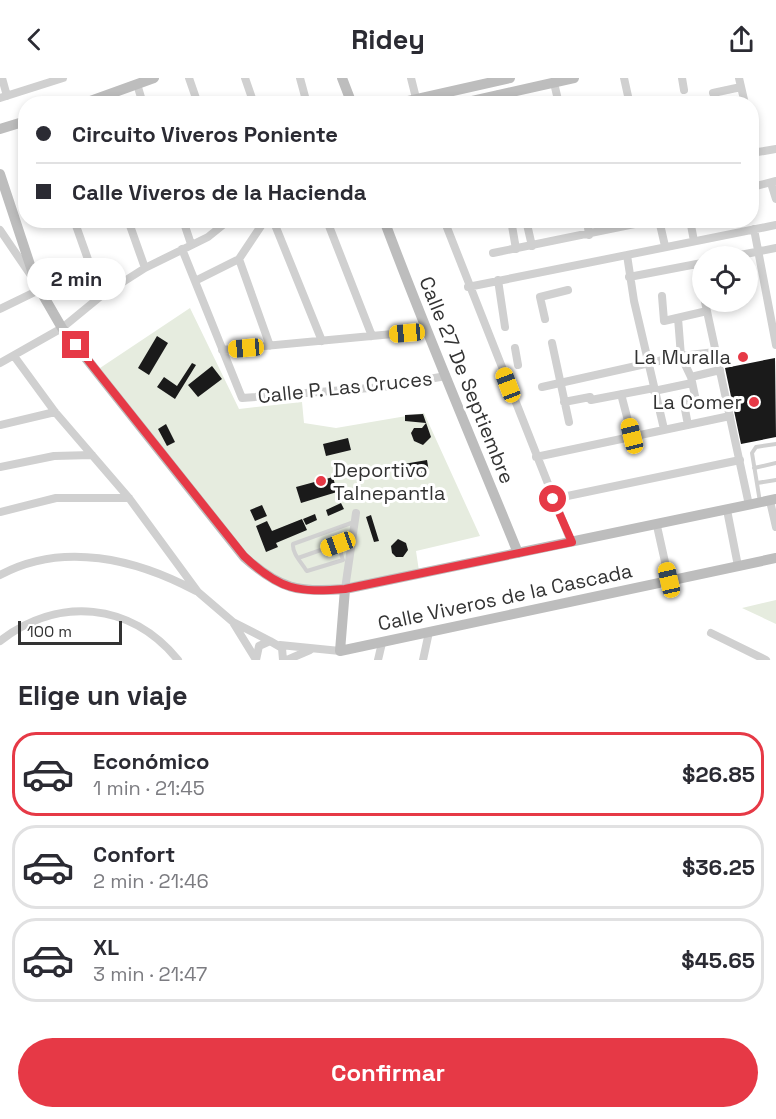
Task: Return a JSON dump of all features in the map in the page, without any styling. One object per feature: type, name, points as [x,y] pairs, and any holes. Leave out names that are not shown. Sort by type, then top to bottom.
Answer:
[{"type":"street","points":[[2,78],[4,97],[46,81],[63,78]]},
{"type":"street","points":[[105,96],[154,78]]},
{"type":"street","points":[[189,78],[195,96]]},
{"type":"street","points":[[245,78],[251,96]]},
{"type":"street","points":[[300,78],[306,96]]},
{"type":"street","points":[[342,78],[349,96]]},
{"type":"street","points":[[411,78],[416,96]]},
{"type":"street","points":[[425,96],[510,78]]},
{"type":"street","points":[[510,96],[574,78]]},
{"type":"street","points":[[624,78],[628,96]]},
{"type":"street","points":[[682,78],[684,90]]},
{"type":"street","points":[[739,78],[743,96]]},
{"type":"street","points":[[554,83],[557,96]]},
{"type":"street","points":[[137,84],[141,96]]},
{"type":"street","points":[[713,93],[741,87]]},
{"type":"street","points":[[0,129],[18,123]]},
{"type":"street","points":[[759,152],[776,149]]},
{"type":"street","points":[[0,174],[5,202],[38,286]]},
{"type":"street","points":[[773,182],[776,198]]},
{"type":"street","points":[[468,287],[776,225]]},
{"type":"street","points":[[77,228],[101,296]]},
{"type":"street","points":[[131,228],[145,268]]},
{"type":"street","points":[[186,228],[191,244]]},
{"type":"street","points":[[0,363],[62,328],[101,296],[145,268],[208,237],[219,228]]},
{"type":"street","points":[[195,281],[238,260],[260,228]]},
{"type":"street","points":[[276,228],[322,341]]},
{"type":"street","points":[[330,228],[372,336]]},
{"type":"street","name":"Calle 27 De Septiembre","points":[[387,228],[425,331],[447,376],[518,554]]},
{"type":"street","points":[[447,228],[468,287],[572,542]]},
{"type":"street","points":[[512,228],[516,249]]},
{"type":"street","points":[[528,228],[532,246]]},
{"type":"street","points":[[588,228],[589,235]]},
{"type":"street","points":[[493,254],[625,228]]},
{"type":"street","points":[[661,228],[665,246]]},
{"type":"street","points":[[692,228],[694,241]]},
{"type":"street","points":[[754,229],[773,305],[776,341]]},
{"type":"street","points":[[0,231],[38,286],[62,328],[244,556],[274,580],[296,590],[309,592],[345,589],[769,501],[776,527]]},
{"type":"street","points":[[759,252],[776,248]]},
{"type":"street","points":[[182,249],[222,350],[425,331]]},
{"type":"street","points":[[627,255],[629,277],[664,429]]},
{"type":"street","points":[[238,260],[270,346]]},
{"type":"street","points":[[629,277],[692,265]]},
{"type":"street","points":[[498,280],[505,327]]},
{"type":"street","points":[[0,309],[38,286]]},
{"type":"street","points":[[545,319],[540,297],[568,290]]},
{"type":"street","points":[[662,296],[664,321],[703,312]]},
{"type":"street","points":[[707,312],[749,505]]},
{"type":"street","points":[[678,318],[681,356],[692,380],[695,396],[683,399],[688,425]]},
{"type":"street","points":[[552,343],[569,422]]},
{"type":"street","points":[[515,348],[518,365]]},
{"type":"street","name":"Calle P. Las Cruces","points":[[222,350],[243,398],[383,387],[447,376]]},
{"type":"street","points":[[542,387],[681,356],[715,352]]},
{"type":"street","points":[[14,356],[55,412],[129,498],[198,592],[233,622],[270,641]]},
{"type":"street","points":[[565,406],[590,399],[654,389],[692,380],[720,370]]},
{"type":"street","points":[[621,394],[632,436]]},
{"type":"street","points":[[0,425],[55,412]]},
{"type":"street","points":[[536,457],[730,416]]},
{"type":"street","points":[[0,467],[54,456],[92,454]]},
{"type":"street","points":[[553,499],[740,460]]},
{"type":"street","points":[[0,512],[56,498],[129,498]]},
{"type":"street","points":[[727,510],[738,566]]},
{"type":"street","points":[[339,651],[345,589],[356,517]]},
{"type":"street","points":[[657,525],[669,580]]},
{"type":"street","points":[[0,575],[30,562],[50,558],[93,556],[163,574],[198,592]]},
{"type":"street","name":"Calle Viveros de la Cascada","points":[[270,641],[280,645],[339,651],[776,558]]},
{"type":"street","points":[[0,641],[15,630],[52,615],[77,612],[102,613],[124,618],[148,630],[163,641],[178,660]]},
{"type":"street","points":[[233,622],[256,659]]},
{"type":"street","points":[[423,660],[429,632]]},
{"type":"street","points":[[711,633],[765,660]]},
{"type":"street","points":[[256,659],[259,646],[270,641]]},
{"type":"street","points":[[378,660],[382,643]]},
{"type":"street","points":[[280,645],[285,660]]},
{"type":"street","points":[[316,650],[321,660]]},
{"type":"street","name":"Calle Viveros de la Cascada","points":[[285,660],[316,650]]},
{"type":"lane","points":[[769,501],[758,483],[753,449],[776,444]]},
{"type":"lane","points":[[754,468],[776,463]]},
{"type":"lane","points":[[758,483],[776,480]]},
{"type":"lane","points":[[298,558],[338,544],[344,558],[307,571],[298,558],[293,549],[294,543],[356,517]]},
{"type":"shaded area","name":"Deportivo Talnepantla","points":[[190,308],[239,409],[302,402],[304,423],[336,428],[424,413],[480,536],[416,551],[419,571],[308,590],[276,577],[249,557],[100,368]]},
{"type":"shaded area","points":[[776,600],[776,624],[742,608]]},
{"type":"building","points":[[157,336],[168,343],[149,375],[138,368]]},
{"type":"building","name":"La Comer","points":[[775,358],[776,437],[741,444],[725,368]]},
{"type":"building","points":[[192,363],[196,365],[175,399],[157,387],[164,377],[177,386]]},
{"type":"building","points":[[212,366],[222,379],[198,397],[188,385]]},
{"type":"building","points":[[423,414],[431,437],[423,445],[414,441],[411,433],[414,428],[422,428],[426,423],[405,421],[405,415]]},
{"type":"building","points":[[166,424],[175,442],[167,446],[158,429]]},
{"type":"building","points":[[348,438],[351,450],[326,456],[323,444]]},
{"type":"building","points":[[427,460],[429,472],[400,477],[398,465]]},
{"type":"building","points":[[333,477],[337,492],[301,503],[296,487]]},
{"type":"building","points":[[341,503],[344,509],[328,516],[326,510]]},
{"type":"building","points":[[262,505],[267,516],[255,521],[250,510]]},
{"type":"building","points":[[315,514],[317,520],[306,525],[303,519]]},
{"type":"building","points":[[371,515],[379,541],[374,542],[366,517]]},
{"type":"building","points":[[302,519],[307,530],[276,543],[278,547],[266,552],[256,526],[267,521],[272,531]]},
{"type":"building","points":[[398,539],[406,543],[408,550],[403,557],[396,557],[392,553],[391,546]]},
{"type":"place","name":"La Muralla","points":[[743,357]]},
{"type":"place","name":"La Comer","points":[[754,402]]},
{"type":"place","name":"Deportivo Talnepantla","points":[[321,481]]},
{"type":"route","points":[[76,345],[244,556],[274,580],[296,590],[309,592],[345,589],[572,542],[553,499]]}]
